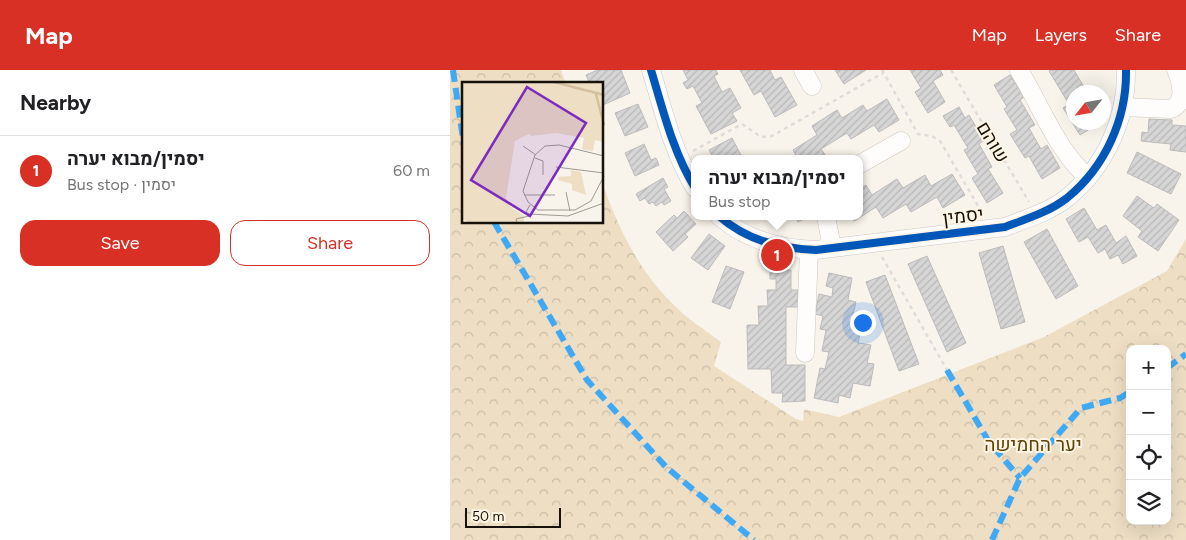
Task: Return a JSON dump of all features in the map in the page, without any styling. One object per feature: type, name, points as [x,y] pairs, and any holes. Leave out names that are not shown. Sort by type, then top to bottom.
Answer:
[{"type":"street","points":[[651,70],[680,159],[691,183]]},
{"type":"street","points":[[802,70],[812,86]]},
{"type":"street","points":[[1019,70],[1047,124],[1072,164],[1088,178]]},
{"type":"street","name":"יסמין","points":[[723,220],[729,225],[772,246],[809,250],[1005,227],[1036,215],[1066,199],[1088,178],[1103,157],[1115,133],[1122,108],[1126,70]]},
{"type":"street","points":[[1122,108],[1171,109],[1178,107],[1183,100],[1181,81],[1176,70]]},
{"type":"street","points":[[1176,70],[1186,74]]},
{"type":"street","points":[[863,162],[901,141]]},
{"type":"street","points":[[827,220],[832,248]]},
{"type":"street","points":[[805,353],[809,250]]},
{"type":"path","points":[[680,159],[742,124],[761,137],[772,136],[882,72],[918,134],[932,136],[940,141],[991,228]]},
{"type":"path","points":[[874,243],[947,370]]},
{"type":"green space","name":"יער החמישה","points":[[450,70],[561,70],[565,82],[462,82],[462,224],[604,224],[604,188],[622,232],[648,275],[681,312],[721,342],[714,366],[796,419],[803,421],[804,409],[839,417],[1044,337],[1167,271],[1186,239],[1186,540],[450,540]]},
{"type":"building","points":[[598,70],[621,70],[630,93],[604,105],[604,82],[589,82],[586,75]]},
{"type":"building","points":[[683,70],[716,70],[718,74],[714,76],[722,92],[730,88],[741,108],[732,113],[737,121],[711,134],[696,106],[702,103],[693,86],[687,89],[683,83],[688,80]]},
{"type":"building","points":[[740,70],[770,70],[775,80],[781,77],[797,105],[775,117],[761,91],[754,95]]},
{"type":"building","points":[[835,70],[866,70],[844,84]]},
{"type":"building","points":[[910,70],[940,70],[943,75],[933,81],[945,102],[928,113],[915,92],[921,88]]},
{"type":"building","points":[[1074,70],[1083,85],[1066,85],[1066,99],[1049,71]]},
{"type":"building","points":[[1010,75],[1024,97],[1020,100],[1035,125],[1029,128],[1041,149],[1047,145],[1060,168],[1042,179],[1029,156],[1025,158],[1010,134],[1017,130],[1004,109],[1007,107],[994,85]]},
{"type":"building","points":[[887,99],[899,120],[879,132],[874,125],[851,139],[847,133],[821,149],[825,155],[796,155],[793,150],[817,135],[812,126],[837,110],[842,118],[863,105],[867,111]]},
{"type":"building","points":[[638,104],[648,127],[625,136],[615,113]]},
{"type":"building","points":[[959,107],[965,118],[969,115],[984,140],[979,144],[992,167],[988,169],[1003,193],[987,203],[972,178],[978,174],[964,150],[968,148],[954,125],[950,127],[943,116]]},
{"type":"building","points":[[1149,119],[1172,120],[1172,125],[1186,126],[1186,152],[1170,150],[1171,144],[1141,141],[1142,132],[1148,133]]},
{"type":"building","points":[[1077,130],[1088,130],[1080,135]]},
{"type":"building","points":[[732,138],[741,155],[712,155],[709,150]]},
{"type":"building","points":[[644,144],[651,160],[656,158],[659,165],[635,176],[625,153]]},
{"type":"building","points":[[1137,152],[1181,174],[1171,194],[1127,173]]},
{"type":"building","points":[[952,174],[965,195],[943,208],[937,197],[911,212],[906,204],[883,218],[876,207],[863,215],[863,187],[866,185],[872,195],[897,179],[903,188],[925,175],[931,186]]},
{"type":"building","points":[[663,178],[668,187],[664,189],[671,201],[664,205],[662,202],[656,206],[653,202],[649,204],[645,198],[640,201],[636,194]]},
{"type":"building","points":[[1137,196],[1154,208],[1157,204],[1179,220],[1158,251],[1138,237],[1142,231],[1123,216]]},
{"type":"building","points":[[1084,208],[1097,230],[1106,225],[1116,243],[1126,236],[1137,256],[1123,264],[1118,255],[1110,259],[1105,249],[1098,253],[1088,237],[1079,242],[1066,219]]},
{"type":"building","points":[[684,211],[696,224],[685,234],[688,237],[673,251],[656,232],[674,215],[677,218]]},
{"type":"building","points":[[1047,229],[1078,286],[1056,299],[1024,242]]},
{"type":"building","points":[[709,234],[725,246],[708,270],[691,258]]},
{"type":"building","points":[[1003,246],[1025,322],[1001,329],[979,253]]},
{"type":"building","points":[[927,256],[966,343],[947,352],[908,264]]},
{"type":"building","points":[[726,266],[744,272],[730,309],[712,302]]},
{"type":"building","points":[[770,270],[791,270],[791,290],[798,290],[798,307],[786,307],[786,365],[805,365],[805,401],[782,402],[783,393],[772,393],[771,369],[748,369],[747,325],[759,325],[758,306],[768,306],[767,290],[776,290],[776,279],[770,279]]},
{"type":"building","points":[[829,273],[852,278],[848,300],[856,302],[852,318],[863,320],[858,343],[871,345],[867,363],[874,364],[870,386],[853,383],[850,398],[839,395],[838,403],[814,398],[820,368],[825,369],[829,352],[822,351],[826,330],[820,329],[823,316],[815,314],[819,294],[832,297],[833,288],[826,286]]},
{"type":"building","points":[[885,275],[919,364],[899,371],[866,282]]},
{"type":"marked path","points":[[453,70],[462,132]]},
{"type":"marked path","points":[[495,224],[587,380],[666,467],[754,540]]},
{"type":"marked path","points":[[1171,365],[1186,354]]},
{"type":"marked path","points":[[947,370],[989,442],[1020,478]]},
{"type":"marked path","points":[[992,540],[1020,478],[1081,408],[1120,398],[1126,394]]},
{"type":"cycle path","points":[[651,70],[664,115],[691,181]]},
{"type":"cycle path","points":[[724,220],[764,242],[790,248],[816,250],[1005,227],[1037,215],[1060,203],[1080,186],[1092,172],[1103,157],[1118,124],[1123,106],[1126,70]]},
{"type":"place","name":"יסמין/מבוא יערה","points":[[777,255]]}]
